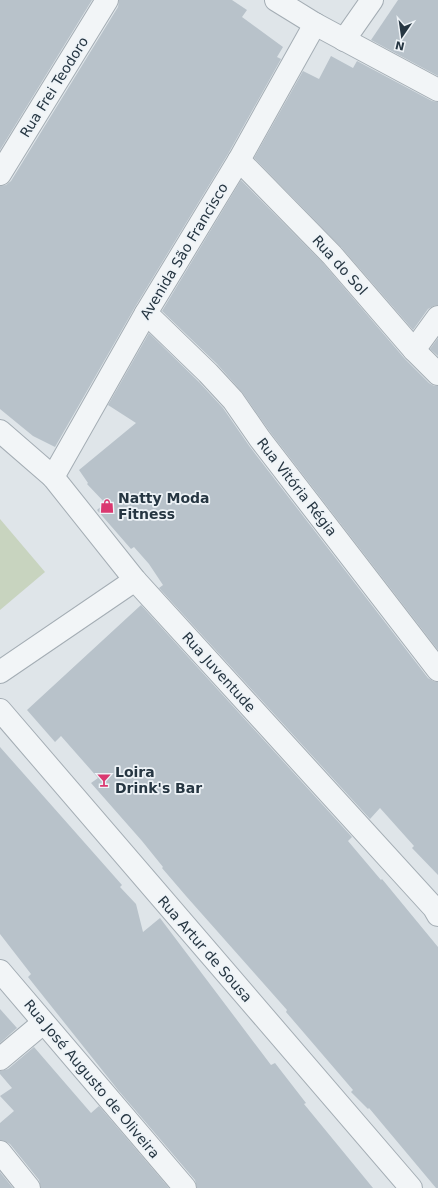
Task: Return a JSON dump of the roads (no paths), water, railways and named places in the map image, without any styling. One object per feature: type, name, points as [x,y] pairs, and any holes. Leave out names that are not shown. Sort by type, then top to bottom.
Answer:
[{"type":"street","name":"Rua Frei Teodoro","points":[[0,174],[107,0]]},
{"type":"street","points":[[276,0],[315,24],[438,90]]},
{"type":"street","points":[[344,40],[372,0]]},
{"type":"street","name":"Avenida São Francisco","points":[[53,477],[146,313],[239,160],[315,24]]},
{"type":"street","name":"Rua do Sol","points":[[239,160],[332,254],[414,350],[438,374]]},
{"type":"street","name":"Rua Vitória Régia","points":[[146,313],[208,373],[233,400],[264,445],[438,670]]},
{"type":"street","points":[[414,350],[438,317]]},
{"type":"street","name":"Rua Juventude","points":[[0,431],[53,477],[135,580],[428,902],[438,915]]},
{"type":"street","points":[[0,672],[135,580]]},
{"type":"street","name":"Rua Artur de Sousa","points":[[0,710],[411,1188]]},
{"type":"street","name":"Rua José Augusto de Oliveira","points":[[0,971],[185,1188]]},
{"type":"street","points":[[0,1059],[43,1023]]},
{"type":"street","points":[[0,1152],[29,1188]]},
{"type":"place","name":"Natty Moda Fitness","points":[[107,506]]},
{"type":"place","name":"Loira Drink's Bar","points":[[104,780]]}]
